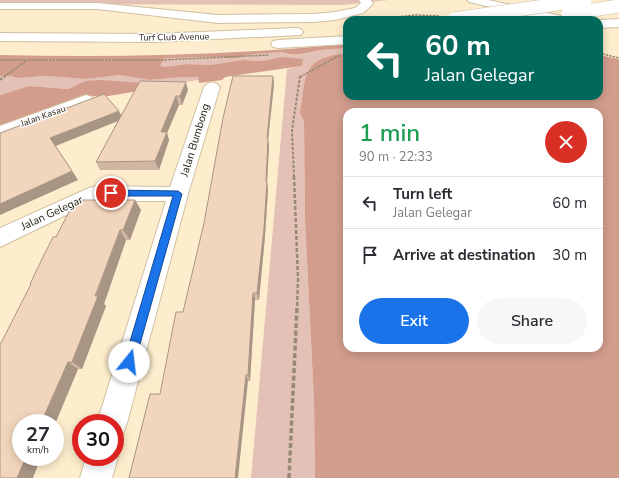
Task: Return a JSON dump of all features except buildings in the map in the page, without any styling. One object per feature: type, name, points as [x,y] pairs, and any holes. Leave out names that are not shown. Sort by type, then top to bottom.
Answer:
[{"type":"main road","points":[[0,6],[97,6],[218,19],[313,18],[344,15],[359,11],[367,4],[365,0]]},
{"type":"main road","points":[[473,0],[545,16]]},
{"type":"main road","points":[[517,0],[540,12],[552,16]]},
{"type":"main road","points":[[463,16],[584,0]]},
{"type":"main road","points":[[555,16],[618,6]]},
{"type":"main road","points":[[603,24],[619,23]]},
{"type":"main road","name":"Turf Club Avenue","points":[[0,37],[152,38],[255,35],[343,29]]},
{"type":"main road","name":"Turf Club Avenue","points":[[0,50],[215,48],[343,40]]},
{"type":"main road","name":"Jalan Bumbong","points":[[115,414],[178,194],[212,87]]},
{"type":"main road","name":"Jalan Kasau","points":[[0,132],[86,100]]},
{"type":"main road","name":"Jalan Gelegar","points":[[0,238],[89,195],[97,193],[178,194]]},
{"type":"main road","points":[[96,478],[99,466]]},
{"type":"path","points":[[406,16],[432,16]]},
{"type":"path","points":[[603,54],[619,58]]},
{"type":"path","points":[[0,60],[170,59],[272,55]]},
{"type":"path","points":[[289,478],[298,279],[292,130],[300,77],[340,55]]},
{"type":"path","points":[[0,80],[26,61]]},
{"type":"shaded area","points":[[0,0],[389,0],[342,5],[0,4]]},
{"type":"shaded area","points":[[343,44],[343,48],[321,50],[297,55],[283,52],[252,54],[239,58],[165,58],[160,65],[163,67],[187,64],[210,65],[243,60],[263,61],[281,57],[303,59],[302,66],[225,77],[222,80],[199,83],[198,77],[149,80],[120,75],[86,79],[46,76],[17,78],[11,76],[0,76],[0,55],[174,55]]},
{"type":"shaded area","points":[[343,48],[343,54],[332,55],[321,59],[313,64],[308,71],[303,89],[300,114],[304,121],[305,220],[314,402],[315,478],[251,478],[287,69],[302,66],[281,57],[263,61],[243,60],[210,65],[187,64],[163,67],[160,65],[165,58],[239,58],[252,54],[283,52],[297,55],[321,50]]},
{"type":"shaded area","points":[[343,54],[343,100],[603,100],[603,56],[619,59],[619,478],[315,478],[314,402],[305,220],[304,121],[300,114],[303,89],[308,71],[313,64],[332,55]]},
{"type":"shaded area","points":[[120,75],[149,80],[199,77],[199,80],[140,88],[86,81],[68,89],[29,86],[0,95],[0,76],[11,76],[17,78],[46,76],[86,79]]},
{"type":"shaded area","points":[[101,80],[143,83],[138,91],[109,96],[88,96],[0,128],[0,95],[29,86],[68,89],[85,81]]},
{"type":"route","points":[[111,193],[178,194],[129,362]]}]
